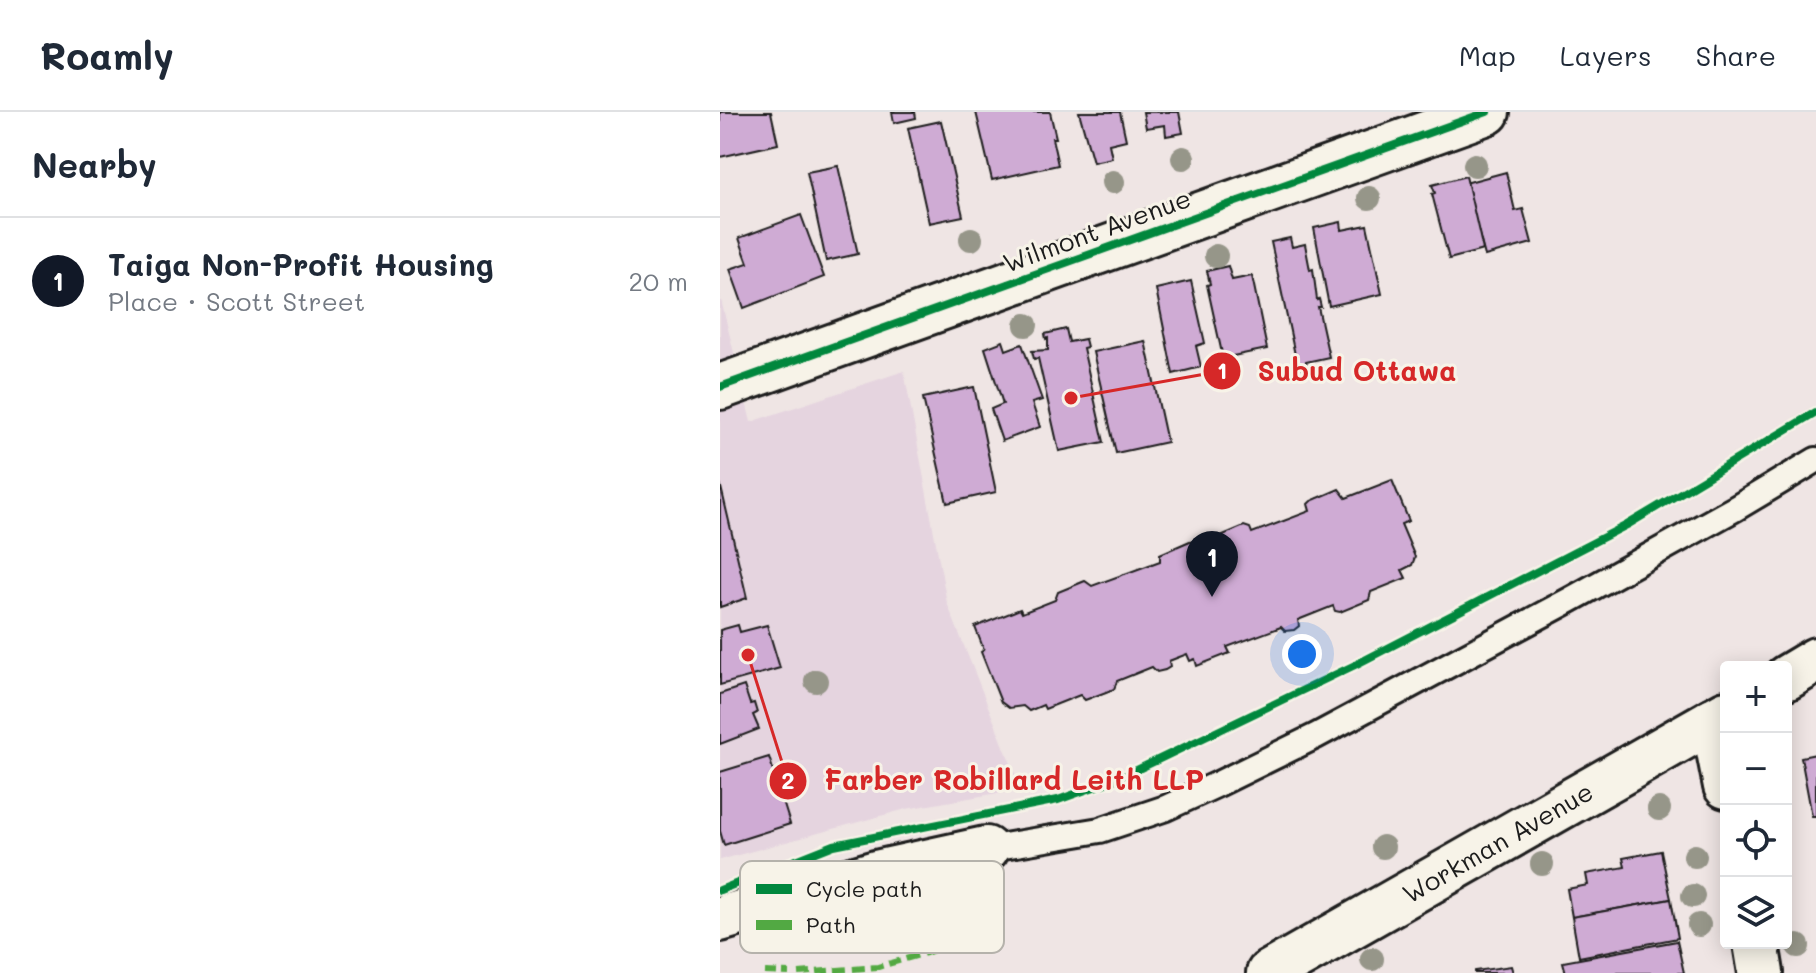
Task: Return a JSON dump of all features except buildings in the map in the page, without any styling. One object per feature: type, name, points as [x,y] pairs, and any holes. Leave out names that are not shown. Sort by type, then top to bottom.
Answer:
[{"type":"street","name":"Wilmont Avenue","points":[[720,387],[1487,112]]},
{"type":"street","points":[[1792,674],[1816,660]]},
{"type":"street","name":"Workman Avenue","points":[[1269,973],[1720,717]]},
{"type":"street","points":[[931,861],[986,849]]},
{"type":"street","points":[[720,919],[740,913]]},
{"type":"street","points":[[1757,949],[1761,973]]},
{"type":"lane","points":[[986,849],[1100,830],[1166,808],[1218,784],[1316,736],[1570,600],[1816,460]]},
{"type":"shaded area","points":[[720,296],[751,422],[904,371],[947,603],[1021,789],[906,809],[720,860]]},
{"type":"marked path","points":[[799,973],[878,967],[926,953]]},
{"type":"marked path","points":[[765,972],[789,973]]},
{"type":"cycle path","points":[[720,387],[1487,112]]},
{"type":"cycle path","points":[[793,861],[834,845],[1058,800],[1122,777],[1355,665],[1627,525],[1816,412]]},
{"type":"cycle path","points":[[720,890],[740,882]]},
{"type":"place","name":"Subud Ottawa","points":[[1071,398]]},
{"type":"place","name":"Taiga Non-Profit Housing","points":[[1212,597]]},
{"type":"place","name":"Farber Robillard Leith LLP","points":[[748,655]]}]
